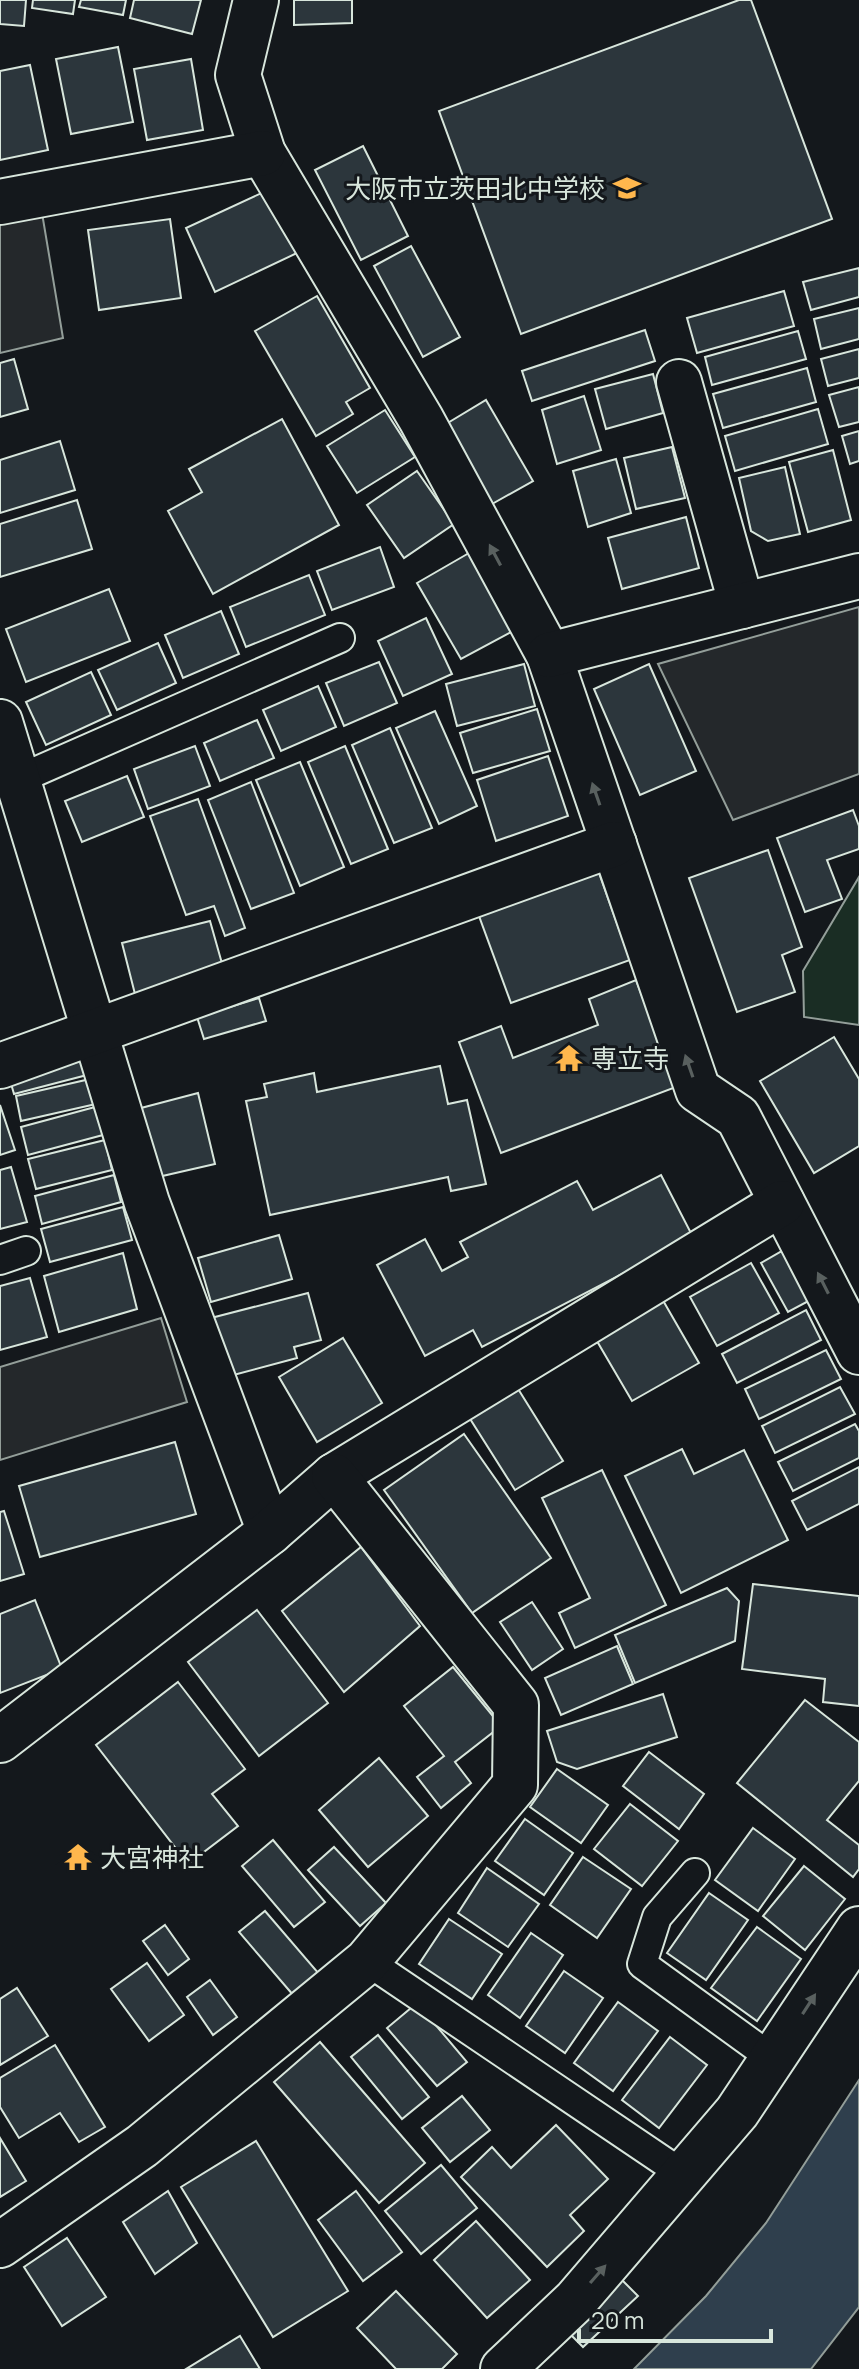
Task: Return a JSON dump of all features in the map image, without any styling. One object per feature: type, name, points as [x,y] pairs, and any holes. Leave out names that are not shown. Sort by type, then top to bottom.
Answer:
[{"type":"street","points":[[256,0],[238,75],[263,153],[421,419],[549,655],[698,1090],[738,1117],[859,1352]]},
{"type":"street","points":[[0,202],[263,153]]},
{"type":"street","points":[[679,382],[742,606]]},
{"type":"street","points":[[549,655],[859,576]]},
{"type":"street","points":[[0,722],[147,1203],[270,1532]]},
{"type":"street","points":[[0,1066],[96,1034],[614,844]]},
{"type":"street","points":[[0,1740],[270,1532],[334,1476],[782,1203]]},
{"type":"street","points":[[0,2245],[142,2146],[367,1961],[515,1785],[516,1705],[334,1476]]},
{"type":"street","points":[[503,2369],[575,2301],[737,2112],[859,1929]]},
{"type":"lane","points":[[19,779],[340,638]]},
{"type":"lane","points":[[695,1873],[657,1917],[642,1964],[773,2059]]},
{"type":"lane","points":[[367,1961],[684,2175]]},
{"type":"green space","points":[[859,877],[859,1025],[804,1017],[803,971]]},
{"type":"shaded area","points":[[42,213],[63,338],[0,353],[0,221]]},
{"type":"shaded area","points":[[859,607],[859,774],[733,820],[658,664]]},
{"type":"shaded area","points":[[161,1318],[187,1402],[0,1460],[0,1367]]},
{"type":"water","points":[[859,2080],[859,2307],[811,2369],[634,2369],[706,2296],[766,2223]]},
{"type":"building","points":[[0,0],[26,0],[24,26],[0,24]]},
{"type":"building","points":[[33,0],[75,0],[73,14],[32,8]]},
{"type":"building","points":[[81,0],[126,0],[123,15],[79,7]]},
{"type":"building","points":[[134,0],[201,0],[192,34],[130,18]]},
{"type":"building","points":[[294,0],[352,0],[352,23],[294,25]]},
{"type":"building","points":[[739,0],[751,0],[832,219],[521,334],[439,111]]},
{"type":"building","points":[[118,47],[133,122],[71,134],[56,59]]},
{"type":"building","points":[[191,59],[203,130],[147,140],[134,69]]},
{"type":"building","points":[[30,65],[48,150],[0,160],[0,71]]},
{"type":"building","points":[[363,146],[408,236],[361,260],[315,170]]},
{"type":"building","points":[[268,190],[297,253],[215,292],[186,228]]},
{"type":"building","points":[[170,219],[181,298],[99,310],[88,230]]},
{"type":"building","points":[[411,246],[460,337],[423,357],[374,266]]},
{"type":"building","points":[[859,268],[859,297],[811,310],[803,282]]},
{"type":"building","points":[[784,291],[794,326],[697,353],[687,318]]},
{"type":"building","points":[[317,296],[370,388],[346,402],[353,414],[316,436],[255,331]]},
{"type":"building","points":[[859,308],[859,339],[821,349],[814,319]]},
{"type":"building","points":[[645,330],[655,361],[532,401],[522,371]]},
{"type":"building","points":[[798,331],[806,359],[712,385],[705,357]]},
{"type":"building","points":[[859,349],[859,378],[828,386],[821,359]]},
{"type":"building","points":[[14,359],[28,409],[0,417],[0,363]]},
{"type":"building","points":[[807,368],[816,402],[723,428],[713,394]]},
{"type":"building","points":[[653,374],[663,413],[606,429],[595,389]]},
{"type":"building","points":[[859,387],[859,422],[839,427],[829,395]]},
{"type":"building","points":[[584,396],[601,450],[557,464],[542,410]]},
{"type":"building","points":[[486,400],[533,481],[492,504],[446,424]]},
{"type":"building","points":[[818,409],[828,444],[735,471],[725,436]]},
{"type":"building","points":[[385,410],[415,457],[357,493],[327,446]]},
{"type":"building","points":[[282,419],[339,525],[213,594],[168,511],[202,492],[189,469]]},
{"type":"building","points":[[859,431],[859,461],[850,464],[842,436]]},
{"type":"building","points":[[60,441],[75,490],[0,513],[0,460]]},
{"type":"building","points":[[672,447],[685,498],[636,509],[624,458]]},
{"type":"building","points":[[833,450],[851,520],[808,532],[789,462]]},
{"type":"building","points":[[616,459],[631,513],[588,527],[573,471]]},
{"type":"building","points":[[785,467],[800,534],[768,541],[751,531],[739,478]]},
{"type":"building","points":[[417,471],[454,524],[404,558],[367,505]]},
{"type":"building","points":[[77,500],[92,549],[0,577],[0,524]]},
{"type":"building","points":[[686,517],[699,568],[622,589],[608,538]]},
{"type":"building","points":[[380,547],[394,587],[332,610],[317,571]]},
{"type":"building","points":[[469,553],[513,631],[461,659],[417,583]]},
{"type":"building","points":[[309,575],[325,615],[246,647],[230,607]]},
{"type":"building","points":[[109,589],[130,641],[26,682],[6,629]]},
{"type":"building","points":[[221,611],[239,654],[183,678],[165,635]]},
{"type":"building","points":[[426,618],[452,674],[403,696],[378,641]]},
{"type":"building","points":[[158,643],[176,683],[117,710],[98,670]]},
{"type":"building","points":[[379,662],[397,703],[344,726],[326,683]]},
{"type":"building","points":[[524,664],[535,706],[457,726],[446,684]]},
{"type":"building","points":[[649,664],[696,771],[640,795],[594,689]]},
{"type":"building","points":[[91,672],[111,715],[46,745],[26,702]]},
{"type":"building","points":[[318,686],[336,727],[281,751],[263,710]]},
{"type":"building","points":[[537,709],[550,751],[473,773],[460,733]]},
{"type":"building","points":[[435,711],[477,806],[439,824],[396,728]]},
{"type":"building","points":[[257,720],[274,758],[220,781],[204,743]]},
{"type":"building","points":[[390,728],[432,828],[394,843],[352,745]]},
{"type":"building","points":[[195,746],[210,786],[148,809],[134,769]]},
{"type":"building","points":[[345,746],[388,849],[351,864],[308,762]]},
{"type":"building","points":[[548,756],[568,816],[496,841],[477,780]]},
{"type":"building","points":[[300,762],[344,867],[300,886],[256,780]]},
{"type":"building","points":[[127,776],[144,817],[82,842],[65,801]]},
{"type":"building","points":[[251,782],[294,893],[251,909],[208,800]]},
{"type":"building","points":[[198,799],[245,928],[225,936],[214,906],[186,915],[150,816]]},
{"type":"building","points":[[853,810],[859,826],[859,849],[827,860],[842,899],[805,912],[777,838]]},
{"type":"building","points":[[768,850],[802,947],[782,955],[795,992],[737,1012],[689,878]]},
{"type":"building","points":[[599,873],[630,960],[511,1003],[479,916]]},
{"type":"building","points":[[210,921],[225,974],[136,998],[122,943]]},
{"type":"building","points":[[636,980],[676,1087],[501,1153],[459,1042],[501,1026],[513,1058],[598,1025],[589,999]]},
{"type":"building","points":[[259,998],[266,1021],[204,1039],[197,1017]]},
{"type":"building","points":[[834,1037],[859,1079],[859,1146],[814,1173],[760,1081]]},
{"type":"building","points":[[81,1053],[87,1075],[14,1094],[8,1073]]},
{"type":"building","points":[[440,1066],[448,1104],[467,1100],[486,1184],[451,1191],[448,1177],[270,1215],[246,1101],[267,1097],[264,1084],[314,1073],[317,1092]]},
{"type":"building","points":[[90,1079],[96,1104],[21,1121],[16,1096]]},
{"type":"building","points":[[198,1093],[215,1164],[158,1177],[141,1108]]},
{"type":"building","points":[[0,1105],[15,1150],[0,1155]]},
{"type":"building","points":[[95,1107],[103,1135],[28,1155],[21,1127]]},
{"type":"building","points":[[105,1140],[112,1170],[36,1189],[28,1159]]},
{"type":"building","points":[[11,1167],[27,1222],[0,1229],[0,1170]]},
{"type":"building","points":[[114,1175],[121,1202],[42,1224],[35,1196]]},
{"type":"building","points":[[661,1175],[693,1237],[482,1347],[473,1330],[425,1356],[377,1265],[425,1239],[442,1271],[468,1257],[460,1242],[577,1181],[593,1210]]},
{"type":"building","points":[[123,1207],[132,1240],[50,1262],[41,1229]]},
{"type":"building","points":[[279,1235],[292,1279],[211,1302],[198,1258]]},
{"type":"building","points":[[789,1247],[816,1297],[788,1312],[761,1263]]},
{"type":"building","points":[[123,1253],[137,1309],[59,1332],[44,1276]]},
{"type":"building","points":[[751,1263],[779,1313],[717,1346],[690,1297]]},
{"type":"building","points":[[30,1278],[47,1337],[0,1350],[0,1286]]},
{"type":"building","points":[[308,1293],[321,1340],[294,1347],[297,1358],[226,1377],[211,1318]]},
{"type":"building","points":[[661,1297],[699,1363],[632,1401],[594,1336]]},
{"type":"building","points":[[806,1310],[821,1340],[737,1383],[722,1354]]},
{"type":"building","points":[[343,1338],[382,1403],[317,1442],[279,1377]]},
{"type":"building","points":[[826,1350],[841,1379],[759,1419],[745,1389]]},
{"type":"building","points":[[515,1384],[563,1461],[515,1490],[467,1414]]},
{"type":"building","points":[[840,1387],[855,1414],[775,1453],[762,1426]]},
{"type":"building","points":[[855,1424],[859,1431],[859,1458],[793,1491],[778,1462]]},
{"type":"building","points":[[464,1434],[551,1558],[472,1613],[384,1490]]},
{"type":"building","points":[[175,1442],[196,1514],[40,1557],[19,1486]]},
{"type":"building","points":[[682,1449],[694,1474],[744,1450],[788,1540],[681,1593],[625,1476]]},
{"type":"building","points":[[859,1467],[859,1504],[807,1530],[792,1501]]},
{"type":"building","points":[[602,1470],[666,1605],[575,1648],[559,1613],[590,1598],[542,1498]]},
{"type":"building","points":[[4,1511],[24,1574],[0,1581],[0,1512]]},
{"type":"building","points":[[361,1547],[420,1626],[344,1692],[282,1611]]},
{"type":"building","points":[[753,1584],[859,1596],[859,1706],[823,1702],[825,1679],[742,1669]]},
{"type":"building","points":[[727,1588],[739,1601],[735,1641],[635,1683],[615,1635]]},
{"type":"building","points":[[35,1600],[62,1669],[0,1693],[0,1614]]},
{"type":"building","points":[[532,1602],[563,1649],[532,1670],[500,1622]]},
{"type":"building","points":[[257,1610],[328,1703],[259,1756],[188,1662]]},
{"type":"building","points":[[617,1646],[633,1684],[561,1715],[545,1678]]},
{"type":"building","points":[[453,1667],[501,1726],[455,1762],[471,1783],[441,1808],[417,1777],[444,1756],[404,1706]]},
{"type":"building","points":[[178,1682],[245,1769],[212,1794],[238,1826],[188,1864],[96,1745]]},
{"type":"building","points":[[663,1694],[677,1737],[577,1769],[557,1762],[547,1731]]},
{"type":"building","points":[[805,1700],[859,1742],[859,1781],[827,1820],[859,1845],[859,1869],[853,1877],[737,1783]]},
{"type":"building","points":[[649,1752],[704,1794],[679,1829],[623,1786]]},
{"type":"building","points":[[379,1758],[428,1816],[368,1867],[319,1810]]},
{"type":"building","points":[[557,1769],[608,1805],[581,1843],[530,1807]]},
{"type":"building","points":[[630,1804],[678,1841],[642,1886],[594,1849]]},
{"type":"building","points":[[525,1819],[573,1853],[544,1895],[495,1861]]},
{"type":"building","points":[[753,1828],[795,1859],[758,1911],[715,1880]]},
{"type":"building","points":[[273,1840],[325,1902],[294,1927],[242,1866]]},
{"type":"building","points":[[334,1847],[386,1903],[360,1926],[308,1870]]},
{"type":"building","points":[[583,1857],[631,1889],[597,1938],[550,1905]]},
{"type":"building","points":[[804,1866],[845,1899],[805,1950],[763,1916]]},
{"type":"building","points":[[487,1868],[539,1904],[508,1947],[458,1913]]},
{"type":"building","points":[[709,1893],[748,1920],[706,1980],[667,1953]]},
{"type":"building","points":[[265,1911],[320,1975],[294,1996],[239,1932]]},
{"type":"building","points":[[449,1919],[502,1954],[472,1999],[419,1964]]},
{"type":"building","points":[[165,1925],[189,1959],[168,1975],[143,1941]]},
{"type":"building","points":[[757,1927],[801,1959],[757,2021],[711,1988]]},
{"type":"building","points":[[531,1933],[563,1955],[520,2018],[488,1995]]},
{"type":"building","points":[[147,1963],[184,2015],[149,2041],[111,1989]]},
{"type":"building","points":[[564,1971],[603,1998],[565,2053],[526,2026]]},
{"type":"building","points":[[210,1980],[237,2017],[213,2035],[187,1997]]},
{"type":"building","points":[[17,1988],[48,2036],[0,2065],[0,1999]]},
{"type":"building","points":[[618,2002],[658,2031],[613,2091],[574,2063]]},
{"type":"building","points":[[417,2003],[467,2062],[437,2086],[387,2028]]},
{"type":"building","points":[[378,2035],[429,2097],[402,2119],[351,2057]]},
{"type":"building","points":[[670,2037],[707,2065],[659,2128],[622,2100]]},
{"type":"building","points":[[320,2042],[425,2163],[379,2203],[274,2082]]},
{"type":"building","points":[[55,2045],[105,2127],[79,2142],[60,2113],[19,2138],[0,2107],[0,2078]]},
{"type":"building","points":[[462,2096],[490,2130],[450,2162],[422,2128]]},
{"type":"building","points":[[556,2125],[608,2179],[570,2215],[584,2231],[547,2267],[461,2177],[492,2147],[511,2168]]},
{"type":"building","points":[[0,2138],[26,2181],[0,2197]]},
{"type":"building","points":[[256,2141],[348,2291],[273,2337],[181,2187]]},
{"type":"building","points":[[441,2165],[477,2208],[421,2254],[385,2211]]},
{"type":"building","points":[[168,2191],[197,2243],[155,2274],[123,2222]]},
{"type":"building","points":[[356,2191],[402,2252],[363,2281],[318,2220]]},
{"type":"building","points":[[476,2221],[530,2280],[487,2318],[434,2260]]},
{"type":"building","points":[[67,2238],[106,2297],[62,2326],[24,2267]]},
{"type":"building","points":[[619,2277],[638,2296],[583,2347],[564,2328]]},
{"type":"building","points":[[396,2291],[457,2354],[442,2369],[396,2369],[357,2328]]},
{"type":"building","points":[[240,2336],[260,2369],[186,2369]]},
{"type":"place","name":"大阪市立茨田北中学校","points":[[627,188]]},
{"type":"place","name":"専立寺","points":[[569,1058]]},
{"type":"place","name":"大宮神社","points":[[78,1857]]}]
